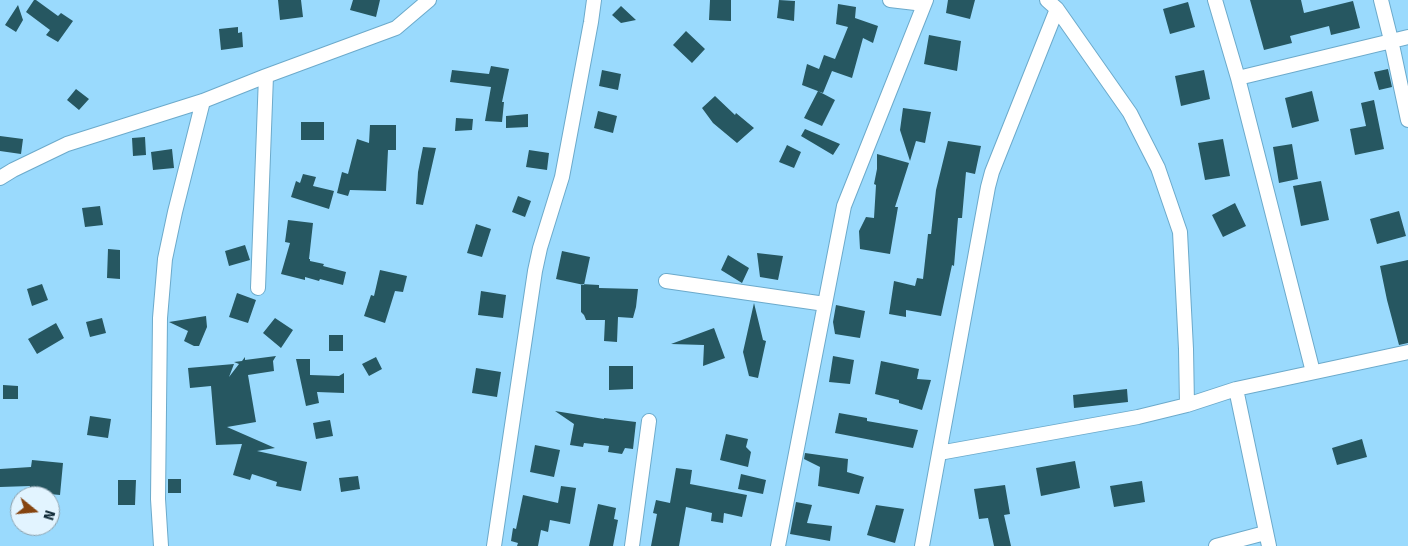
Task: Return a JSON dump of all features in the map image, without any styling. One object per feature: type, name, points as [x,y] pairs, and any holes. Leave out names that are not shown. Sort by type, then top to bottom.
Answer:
[{"type":"street","points":[[0,178],[67,144],[203,101],[396,28],[429,0]]},
{"type":"street","points":[[494,546],[535,271],[540,248],[562,177],[594,0]]},
{"type":"street","points":[[778,546],[844,206],[925,2],[890,0]]},
{"type":"street","points":[[1216,0],[1238,78],[1313,372]]},
{"type":"street","points":[[1381,0],[1408,120]]},
{"type":"street","points":[[1052,5],[1130,113],[1158,168],[1180,232],[1187,405]]},
{"type":"street","points":[[922,546],[988,187],[1052,5]]},
{"type":"street","points":[[1238,78],[1408,37]]},
{"type":"street","points":[[258,288],[266,76]]},
{"type":"street","points":[[161,546],[158,499],[160,318],[165,259],[203,101]]},
{"type":"street","points":[[666,281],[825,304]]},
{"type":"street","points":[[939,453],[1138,417],[1187,405],[1236,389],[1408,352]]},
{"type":"street","points":[[1216,546],[1267,540],[1236,389]]},
{"type":"street","points":[[632,546],[649,421]]},
{"type":"building","points":[[34,0],[58,16],[61,13],[73,21],[58,42],[46,35],[50,30],[26,12]]},
{"type":"building","points":[[278,0],[301,0],[303,17],[280,20]]},
{"type":"building","points":[[353,0],[380,0],[376,17],[350,10]]},
{"type":"building","points":[[710,0],[731,0],[731,21],[709,20]]},
{"type":"building","points":[[779,0],[795,1],[794,21],[777,18]]},
{"type":"building","points":[[948,0],[975,0],[970,19],[946,13]]},
{"type":"building","points":[[1250,0],[1301,0],[1304,13],[1353,1],[1360,28],[1331,35],[1329,26],[1290,36],[1292,43],[1264,50]]},
{"type":"building","points":[[1188,2],[1195,27],[1170,34],[1163,9]]},
{"type":"building","points":[[838,4],[856,7],[855,18],[878,26],[873,43],[863,38],[852,78],[832,71],[823,93],[802,85],[807,64],[819,69],[824,55],[835,59],[848,27],[836,24]]},
{"type":"building","points":[[18,5],[23,20],[16,32],[5,25]]},
{"type":"building","points":[[621,6],[636,20],[621,23],[612,15]]},
{"type":"building","points":[[238,27],[238,33],[242,32],[243,47],[221,50],[219,29]]},
{"type":"building","points":[[686,31],[705,49],[692,63],[673,45]]},
{"type":"building","points":[[929,35],[961,41],[957,71],[924,64]]},
{"type":"building","points":[[491,66],[509,69],[502,102],[504,102],[502,122],[485,121],[491,87],[450,82],[452,70],[489,74]]},
{"type":"building","points":[[1388,69],[1392,87],[1379,90],[1374,72]]},
{"type":"building","points":[[602,70],[621,74],[618,90],[599,86]]},
{"type":"building","points":[[1204,70],[1210,99],[1181,106],[1175,76]]},
{"type":"building","points":[[76,89],[89,99],[79,110],[67,100]]},
{"type":"building","points":[[818,91],[835,100],[822,126],[804,118]]},
{"type":"building","points":[[1312,91],[1319,121],[1292,128],[1285,98]]},
{"type":"building","points":[[715,96],[735,115],[736,113],[754,128],[737,143],[713,123],[702,108]]},
{"type":"building","points":[[1374,100],[1384,149],[1355,155],[1350,129],[1366,126],[1361,103]]},
{"type":"building","points":[[903,108],[931,112],[925,143],[916,141],[910,161],[900,130]]},
{"type":"building","points":[[598,111],[617,116],[613,133],[594,128]]},
{"type":"building","points":[[528,114],[528,127],[506,128],[506,116]]},
{"type":"building","points":[[456,118],[473,119],[472,130],[455,131]]},
{"type":"building","points":[[301,122],[324,122],[324,140],[301,140]]},
{"type":"building","points":[[370,125],[396,125],[396,150],[388,150],[386,191],[350,190],[348,196],[337,193],[342,172],[348,174],[357,139],[369,143]]},
{"type":"building","points":[[805,129],[840,144],[833,155],[801,136]]},
{"type":"building","points":[[0,136],[23,139],[21,154],[0,151]]},
{"type":"building","points":[[145,137],[146,155],[133,156],[132,138]]},
{"type":"building","points":[[1223,139],[1230,176],[1205,180],[1198,143]]},
{"type":"building","points":[[948,141],[981,146],[975,174],[966,172],[962,218],[958,218],[954,266],[952,265],[941,316],[906,310],[906,317],[889,314],[894,281],[915,286],[917,278],[923,279],[928,234],[931,234],[936,190]]},
{"type":"building","points":[[1292,144],[1298,179],[1279,183],[1273,147]]},
{"type":"building","points":[[787,145],[801,152],[794,168],[779,162]]},
{"type":"building","points":[[423,147],[436,148],[423,205],[416,204],[418,172]]},
{"type":"building","points":[[172,149],[174,168],[153,170],[151,152]]},
{"type":"building","points":[[529,150],[549,153],[547,170],[526,167]]},
{"type":"building","points":[[877,154],[909,163],[895,207],[898,207],[890,254],[860,249],[859,231],[866,217],[874,218],[876,185],[874,184]]},
{"type":"building","points":[[303,174],[316,177],[313,186],[334,191],[329,209],[291,197],[296,181],[300,183]]},
{"type":"building","points":[[1321,181],[1329,220],[1301,226],[1293,186]]},
{"type":"building","points":[[518,196],[531,201],[525,217],[512,212]]},
{"type":"building","points":[[1235,203],[1246,226],[1223,237],[1212,215]]},
{"type":"building","points":[[100,206],[103,225],[85,227],[82,208]]},
{"type":"building","points":[[1399,211],[1406,236],[1377,244],[1370,219]]},
{"type":"building","points":[[288,220],[313,223],[309,259],[310,261],[324,264],[323,266],[346,272],[343,285],[320,279],[319,281],[305,277],[305,280],[281,274],[290,243],[285,242]]},
{"type":"building","points":[[476,224],[491,229],[482,257],[467,253]]},
{"type":"building","points":[[245,245],[250,260],[229,266],[225,251]]},
{"type":"building","points":[[108,249],[120,250],[120,279],[107,278]]},
{"type":"building","points":[[562,251],[590,257],[584,285],[556,279]]},
{"type":"building","points":[[757,253],[783,256],[778,280],[760,277]]},
{"type":"building","points":[[728,255],[749,268],[742,283],[721,270]]},
{"type":"building","points":[[1408,260],[1408,343],[1399,345],[1380,266]]},
{"type":"building","points":[[380,270],[407,276],[403,292],[395,291],[385,323],[364,316],[371,295],[374,296]]},
{"type":"building","points":[[42,284],[48,300],[32,306],[27,289]]},
{"type":"building","points":[[581,284],[599,285],[599,288],[638,289],[633,318],[618,317],[617,342],[604,341],[605,320],[586,320],[581,312]]},
{"type":"building","points":[[481,291],[506,295],[503,318],[478,315]]},
{"type":"building","points":[[237,293],[256,300],[248,323],[229,317]]},
{"type":"building","points":[[754,303],[763,340],[766,341],[758,378],[749,376],[743,352]]},
{"type":"building","points":[[836,305],[865,311],[860,338],[835,334],[833,322]]},
{"type":"building","points":[[206,316],[207,327],[199,346],[194,346],[184,341],[188,331],[169,322]]},
{"type":"building","points":[[102,318],[106,333],[90,337],[86,322]]},
{"type":"building","points":[[275,318],[293,330],[281,348],[263,333]]},
{"type":"building","points":[[56,323],[64,338],[37,354],[28,339]]},
{"type":"building","points":[[714,328],[725,358],[703,366],[704,345],[671,344]]},
{"type":"building","points":[[329,335],[343,335],[343,351],[329,351]]},
{"type":"building","points":[[276,356],[273,361],[274,371],[248,375],[256,422],[227,427],[275,448],[257,451],[307,462],[301,491],[276,486],[277,482],[252,474],[250,480],[233,475],[242,444],[216,445],[211,386],[190,388],[188,368],[234,364],[229,377],[239,364],[234,362],[242,361],[245,357],[245,360]]},
{"type":"building","points":[[833,356],[854,360],[850,384],[829,382]]},
{"type":"building","points":[[376,357],[382,369],[369,376],[362,364]]},
{"type":"building","points":[[296,359],[310,359],[310,375],[339,376],[344,373],[344,393],[317,392],[319,403],[306,406]]},
{"type":"building","points":[[881,361],[919,369],[917,379],[931,380],[922,410],[899,403],[899,400],[875,394]]},
{"type":"building","points":[[609,366],[633,366],[633,389],[609,390]]},
{"type":"building","points":[[476,368],[501,372],[497,397],[472,393]]},
{"type":"building","points":[[3,385],[18,386],[18,399],[3,399]]},
{"type":"building","points":[[1127,389],[1128,402],[1074,408],[1073,395]]},
{"type":"building","points":[[555,411],[636,422],[633,449],[625,448],[622,454],[608,452],[609,446],[584,443],[583,447],[570,445],[574,424]]},
{"type":"building","points":[[839,413],[867,418],[867,421],[918,430],[913,448],[835,433]]},
{"type":"building","points":[[90,416],[111,419],[108,438],[87,435]]},
{"type":"building","points":[[330,420],[333,436],[316,439],[313,423]]},
{"type":"building","points":[[726,434],[748,439],[746,447],[751,452],[748,467],[720,460]]},
{"type":"building","points":[[1362,439],[1367,457],[1337,465],[1332,448]]},
{"type":"building","points":[[535,445],[560,450],[554,477],[530,472]]},
{"type":"building","points":[[805,453],[848,459],[847,472],[864,477],[859,494],[818,486],[820,467],[804,459]]},
{"type":"building","points":[[32,460],[63,463],[60,495],[60,486],[0,487],[0,469],[31,467]]},
{"type":"building","points":[[1075,461],[1080,488],[1041,496],[1036,468]]},
{"type":"building","points":[[676,468],[692,470],[690,484],[747,495],[742,517],[724,513],[723,523],[711,521],[712,513],[686,507],[679,546],[651,546],[657,514],[653,513],[656,500],[670,503]]},
{"type":"building","points":[[741,474],[766,480],[763,494],[738,489]]},
{"type":"building","points":[[358,476],[360,489],[341,492],[339,478]]},
{"type":"building","points":[[168,479],[181,479],[181,493],[168,493]]},
{"type":"building","points":[[118,480],[136,480],[135,505],[118,505]]},
{"type":"building","points":[[1142,481],[1145,502],[1114,507],[1110,486]]},
{"type":"building","points":[[1005,485],[1010,514],[1004,515],[1011,546],[994,546],[988,518],[979,519],[974,489]]},
{"type":"building","points":[[561,486],[576,488],[570,524],[550,520],[548,532],[541,530],[538,546],[517,546],[518,543],[511,541],[513,528],[516,529],[523,495],[558,503]]},
{"type":"building","points":[[796,502],[812,505],[807,523],[832,526],[830,541],[790,534]]},
{"type":"building","points":[[598,504],[616,508],[614,519],[618,520],[613,546],[589,546]]},
{"type":"building","points":[[876,505],[904,509],[895,543],[867,535]]}]
